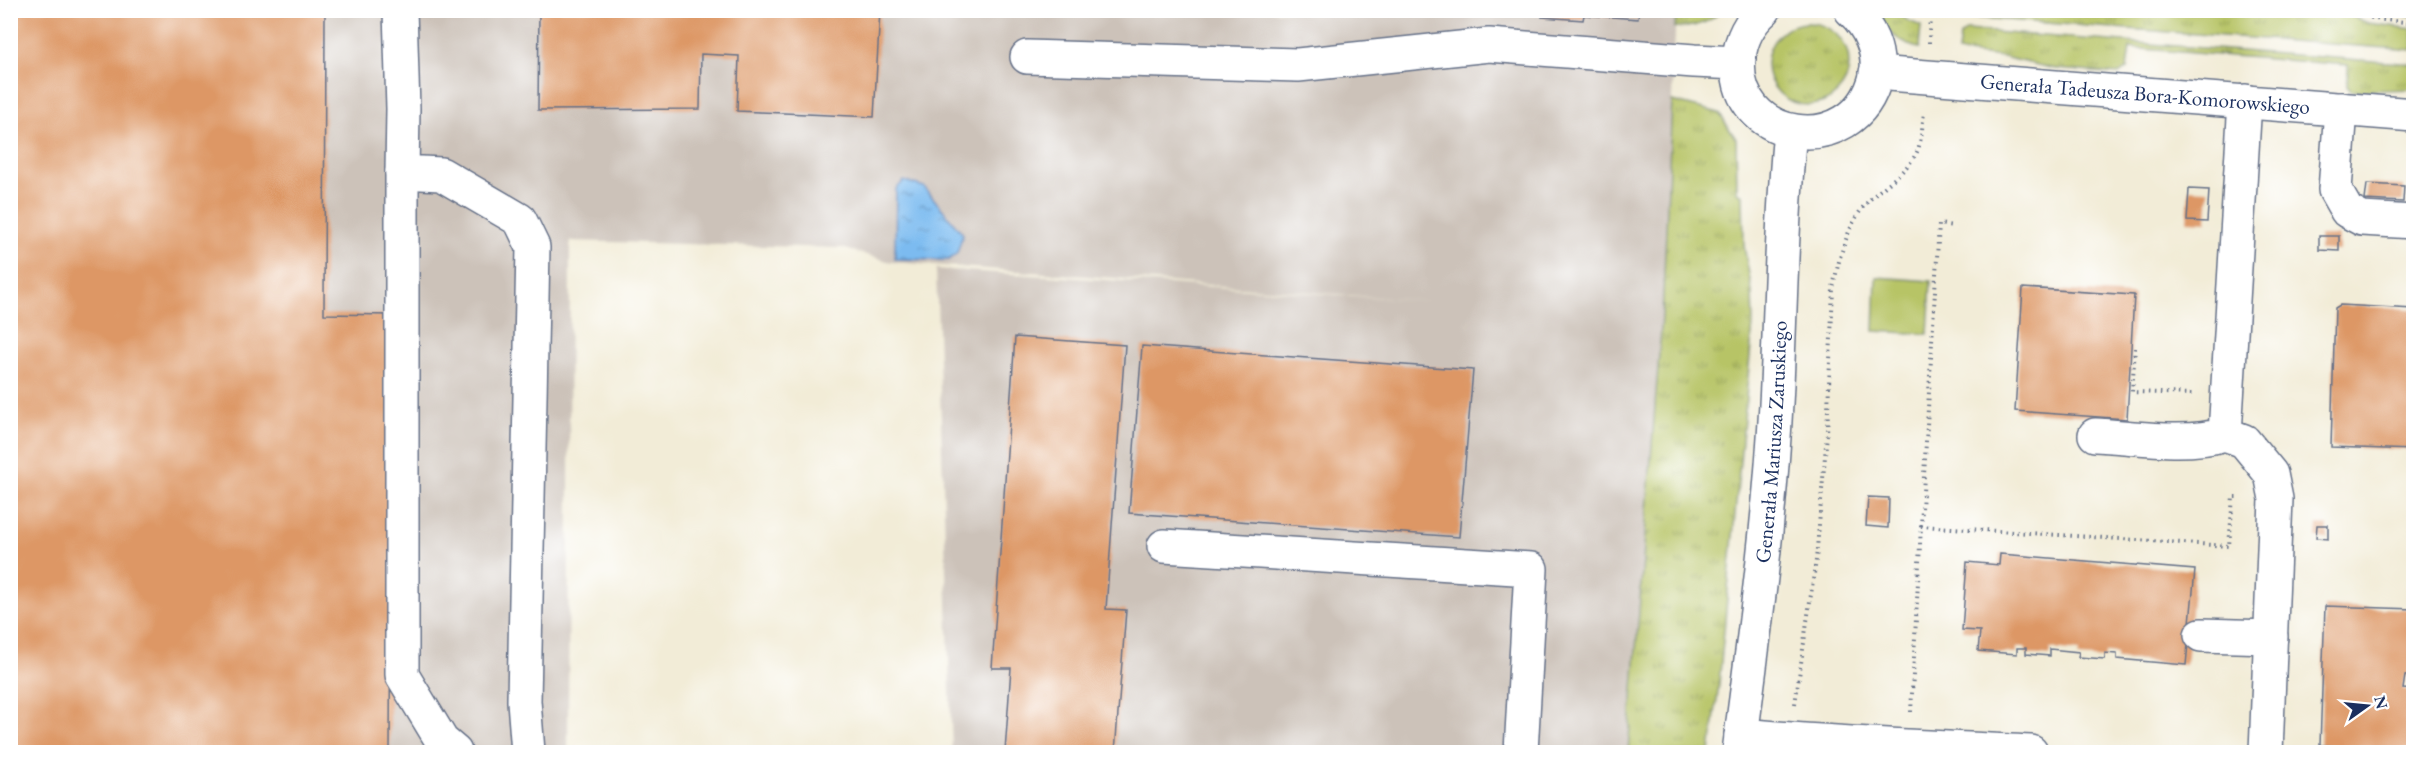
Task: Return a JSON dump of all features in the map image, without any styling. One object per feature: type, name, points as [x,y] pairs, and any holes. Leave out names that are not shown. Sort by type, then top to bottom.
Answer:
[{"type":"street","points":[[400,10],[403,110],[402,675],[442,741],[455,753]]},
{"type":"street","points":[[1764,10],[1746,31],[1740,46],[1738,63],[1740,81],[1747,98],[1758,113],[1773,124],[1790,131],[1807,134],[1823,132],[1839,126],[1864,104],[1872,89],[1877,57],[1866,28],[1851,10]]},
{"type":"street","points":[[1027,57],[1298,65],[1489,45],[1694,62],[1738,63]]},
{"type":"street","name":"Generała Tadeusza Bora-Komorowskiego","points":[[1876,73],[2414,115]]},
{"type":"street","points":[[2225,434],[2245,101]]},
{"type":"street","points":[[2342,109],[2336,190],[2347,211],[2362,219],[2414,222]]},
{"type":"street","name":"Generała Mariusza Zaruskiego","points":[[1740,744],[1763,570],[1771,488],[1785,184],[1790,131]]},
{"type":"street","points":[[402,172],[441,174],[520,220],[532,247],[524,701],[528,753]]},
{"type":"street","points":[[2095,435],[2193,439],[2225,434],[2244,441],[2271,474],[2276,499],[2266,753]]},
{"type":"street","points":[[1164,546],[1531,569],[1521,753]]},
{"type":"street","points":[[2201,635],[2271,637]]},
{"type":"street","points":[[1740,744],[1785,739],[2031,753]]},
{"type":"path","points":[[1930,10],[1930,22]]},
{"type":"path","points":[[2348,10],[2374,19],[2414,23]]},
{"type":"path","points":[[1785,739],[1798,691],[1816,560],[1827,434],[1833,288],[1846,243],[1859,212],[1874,194],[1905,168],[1916,153],[1920,139]]},
{"type":"path","points":[[1910,745],[1939,225],[1953,226]]},
{"type":"path","points":[[2135,348],[2132,392],[2197,394]]},
{"type":"path","points":[[1921,526],[2229,546],[2233,497],[2276,499]]},
{"type":"shaded area","points":[[10,11],[1676,11],[1662,317],[1629,752],[952,752],[936,269],[1432,301],[891,262],[842,248],[570,241],[568,752],[11,752]]},
{"type":"green space","points":[[1676,10],[1721,11],[1700,24],[1675,28]]},
{"type":"green space","points":[[1939,10],[2339,11],[2368,23],[2413,29],[2413,50],[1938,15]]},
{"type":"green space","points":[[1872,11],[1895,11],[1921,26],[1919,48],[1898,39]]},
{"type":"green space","points":[[2364,11],[2413,11],[2413,17]]},
{"type":"green space","points":[[1808,23],[1824,26],[1837,35],[1846,48],[1849,64],[1846,80],[1837,93],[1824,102],[1808,105],[1792,102],[1779,93],[1770,80],[1767,64],[1770,48],[1779,35],[1792,26]]},
{"type":"green space","points":[[1967,30],[2413,64],[2413,89],[2351,91],[2347,86],[2348,65],[2130,48],[2127,68],[2119,74],[2055,69],[2003,57],[1958,52],[1960,36]]},
{"type":"green space","points":[[1672,101],[1719,113],[1736,139],[1737,192],[1743,195],[1744,246],[1752,291],[1753,324],[1719,684],[1710,752],[1628,752],[1662,317]]},
{"type":"green space","points":[[1876,277],[1931,281],[1928,334],[1874,331]]},
{"type":"water","points":[[904,181],[924,187],[963,234],[957,253],[949,260],[895,259],[896,189]]},
{"type":"building","points":[[10,10],[325,10],[324,314],[392,315],[390,752],[10,752]]},
{"type":"building","points":[[539,10],[880,10],[874,117],[737,111],[739,56],[701,54],[700,109],[538,110]]},
{"type":"building","points":[[1543,10],[1639,10],[1638,19],[1584,15],[1583,20],[1542,17]]},
{"type":"building","points":[[2367,184],[2404,186],[2403,202],[2365,200]]},
{"type":"building","points":[[2189,189],[2209,190],[2207,222],[2187,221]]},
{"type":"building","points":[[2319,236],[2339,236],[2339,251],[2319,250]]},
{"type":"building","points":[[2023,288],[2134,295],[2127,419],[2015,411]]},
{"type":"building","points":[[2340,305],[2414,309],[2414,450],[2331,447],[2335,308]]},
{"type":"building","points":[[1015,337],[1125,345],[1106,609],[1126,610],[1115,752],[1005,752],[1011,668],[992,668]]},
{"type":"building","points":[[1142,346],[1473,370],[1459,537],[1129,513]]},
{"type":"building","points":[[1868,497],[1889,498],[1888,528],[1866,526]]},
{"type":"building","points":[[2317,525],[2328,525],[2328,539],[2316,538]]},
{"type":"building","points":[[2000,554],[2195,570],[2186,665],[2117,659],[2117,654],[2105,653],[2105,659],[2078,657],[2079,652],[2050,649],[2050,656],[2026,654],[2026,648],[2017,648],[2017,654],[1978,651],[1980,631],[1962,630],[1967,562],[1999,565]]},
{"type":"building","points":[[2325,606],[2414,609],[2414,675],[2405,676],[2403,689],[2414,690],[2414,750],[2320,745]]}]
